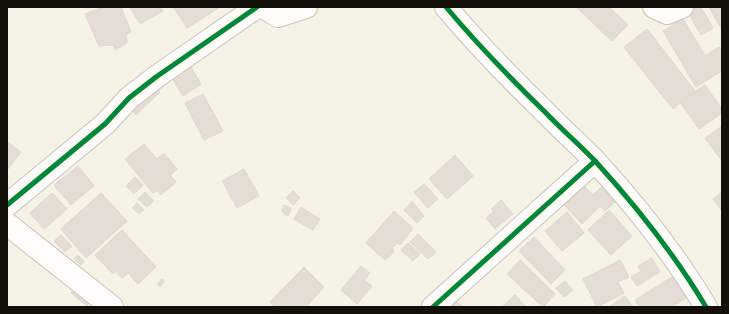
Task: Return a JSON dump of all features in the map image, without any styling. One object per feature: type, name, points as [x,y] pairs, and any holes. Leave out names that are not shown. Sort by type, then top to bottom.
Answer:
[{"type":"street","points":[[7,205],[105,124],[129,98],[156,77],[258,7]]},
{"type":"street","points":[[263,7],[278,16],[306,7]]},
{"type":"street","points":[[446,7],[464,29],[595,162],[643,217],[688,276],[706,307]]},
{"type":"street","points":[[654,7],[667,13],[682,7]]},
{"type":"street","points":[[433,307],[595,162]]},
{"type":"street","points":[[7,224],[112,307]]},
{"type":"building","points":[[103,7],[121,7],[131,32],[126,34],[127,43],[115,50],[113,45],[99,46],[85,14]]},
{"type":"building","points":[[130,7],[161,7],[163,11],[140,24]]},
{"type":"building","points":[[173,7],[220,7],[187,28]]},
{"type":"building","points":[[576,7],[609,7],[628,25],[612,41]]},
{"type":"building","points":[[690,7],[701,7],[713,28],[701,35],[686,9]]},
{"type":"building","points":[[709,7],[722,7],[722,30]]},
{"type":"building","points":[[683,19],[705,56],[719,47],[722,53],[722,71],[696,87],[663,31]]},
{"type":"building","points":[[647,29],[695,91],[673,109],[624,47]]},
{"type":"building","points":[[189,64],[201,84],[183,96],[170,75]]},
{"type":"building","points":[[152,84],[160,92],[136,115],[129,107]]},
{"type":"building","points":[[705,85],[722,109],[722,113],[699,129],[680,102]]},
{"type":"building","points":[[203,94],[223,131],[204,140],[185,103]]},
{"type":"building","points":[[722,126],[722,161],[705,138]]},
{"type":"building","points":[[7,142],[21,152],[7,170]]},
{"type":"building","points":[[144,144],[157,159],[164,153],[177,169],[170,175],[176,182],[161,195],[157,190],[153,193],[125,159]]},
{"type":"building","points":[[455,155],[473,176],[447,199],[429,179]]},
{"type":"building","points":[[78,166],[94,186],[71,205],[54,185]]},
{"type":"building","points":[[244,169],[259,196],[237,208],[222,181]]},
{"type":"building","points":[[135,177],[143,185],[134,194],[126,186]]},
{"type":"building","points":[[579,181],[593,195],[601,187],[615,202],[605,211],[600,206],[582,224],[560,200]]},
{"type":"building","points":[[424,184],[438,199],[428,208],[414,192]]},
{"type":"building","points":[[293,191],[300,198],[293,205],[286,198]]},
{"type":"building","points":[[145,192],[154,201],[147,207],[138,199]]},
{"type":"building","points":[[722,192],[722,211],[713,199]]},
{"type":"building","points":[[52,193],[67,209],[44,229],[30,213]]},
{"type":"building","points":[[101,193],[127,221],[86,258],[61,229]]},
{"type":"building","points":[[501,200],[513,214],[495,229],[486,218],[494,212],[491,209]]},
{"type":"building","points":[[412,201],[424,216],[417,223],[404,210]]},
{"type":"building","points":[[137,203],[144,210],[139,214],[132,208]]},
{"type":"building","points":[[284,205],[291,208],[288,216],[282,212]]},
{"type":"building","points":[[301,207],[320,219],[313,230],[294,219]]},
{"type":"building","points":[[609,210],[632,236],[611,255],[588,230]]},
{"type":"building","points":[[394,211],[413,228],[400,245],[397,243],[392,248],[394,252],[385,260],[366,243]]},
{"type":"building","points":[[567,212],[584,233],[562,251],[545,231]]},
{"type":"building","points":[[122,230],[156,267],[138,284],[128,273],[122,278],[116,271],[113,274],[95,255]]},
{"type":"building","points":[[418,234],[436,252],[428,259],[410,242]]},
{"type":"building","points":[[61,235],[72,246],[65,252],[54,241]]},
{"type":"building","points":[[534,237],[565,270],[551,284],[519,251]]},
{"type":"building","points":[[408,243],[420,254],[413,261],[401,250]]},
{"type":"building","points":[[78,255],[84,261],[81,265],[74,259]]},
{"type":"building","points":[[652,258],[660,272],[637,286],[631,277],[641,271],[638,266]]},
{"type":"building","points":[[520,260],[555,294],[543,307],[507,274]]},
{"type":"building","points":[[620,260],[629,277],[618,282],[624,293],[597,307],[583,279]]},
{"type":"building","points":[[361,266],[370,273],[364,280],[372,286],[357,304],[341,290]]},
{"type":"building","points":[[304,267],[324,287],[306,307],[274,307],[270,302]]},
{"type":"building","points":[[672,277],[686,298],[672,307],[639,307],[635,300]]},
{"type":"building","points":[[162,279],[164,281],[160,287],[157,284]]},
{"type":"building","points":[[565,281],[573,290],[564,297],[556,288]]},
{"type":"building","points":[[74,289],[89,300],[87,306],[71,293]]},
{"type":"building","points":[[515,295],[526,307],[502,307]]},
{"type":"building","points":[[625,296],[633,307],[609,307]]},
{"type":"building","points":[[450,297],[463,307],[442,307]]},
{"type":"cycle path","points":[[7,205],[105,124],[129,98],[156,77],[257,7]]},
{"type":"cycle path","points":[[446,7],[494,61],[590,156],[611,179],[641,214],[668,250],[706,307]]},
{"type":"cycle path","points":[[433,307],[595,161]]}]
